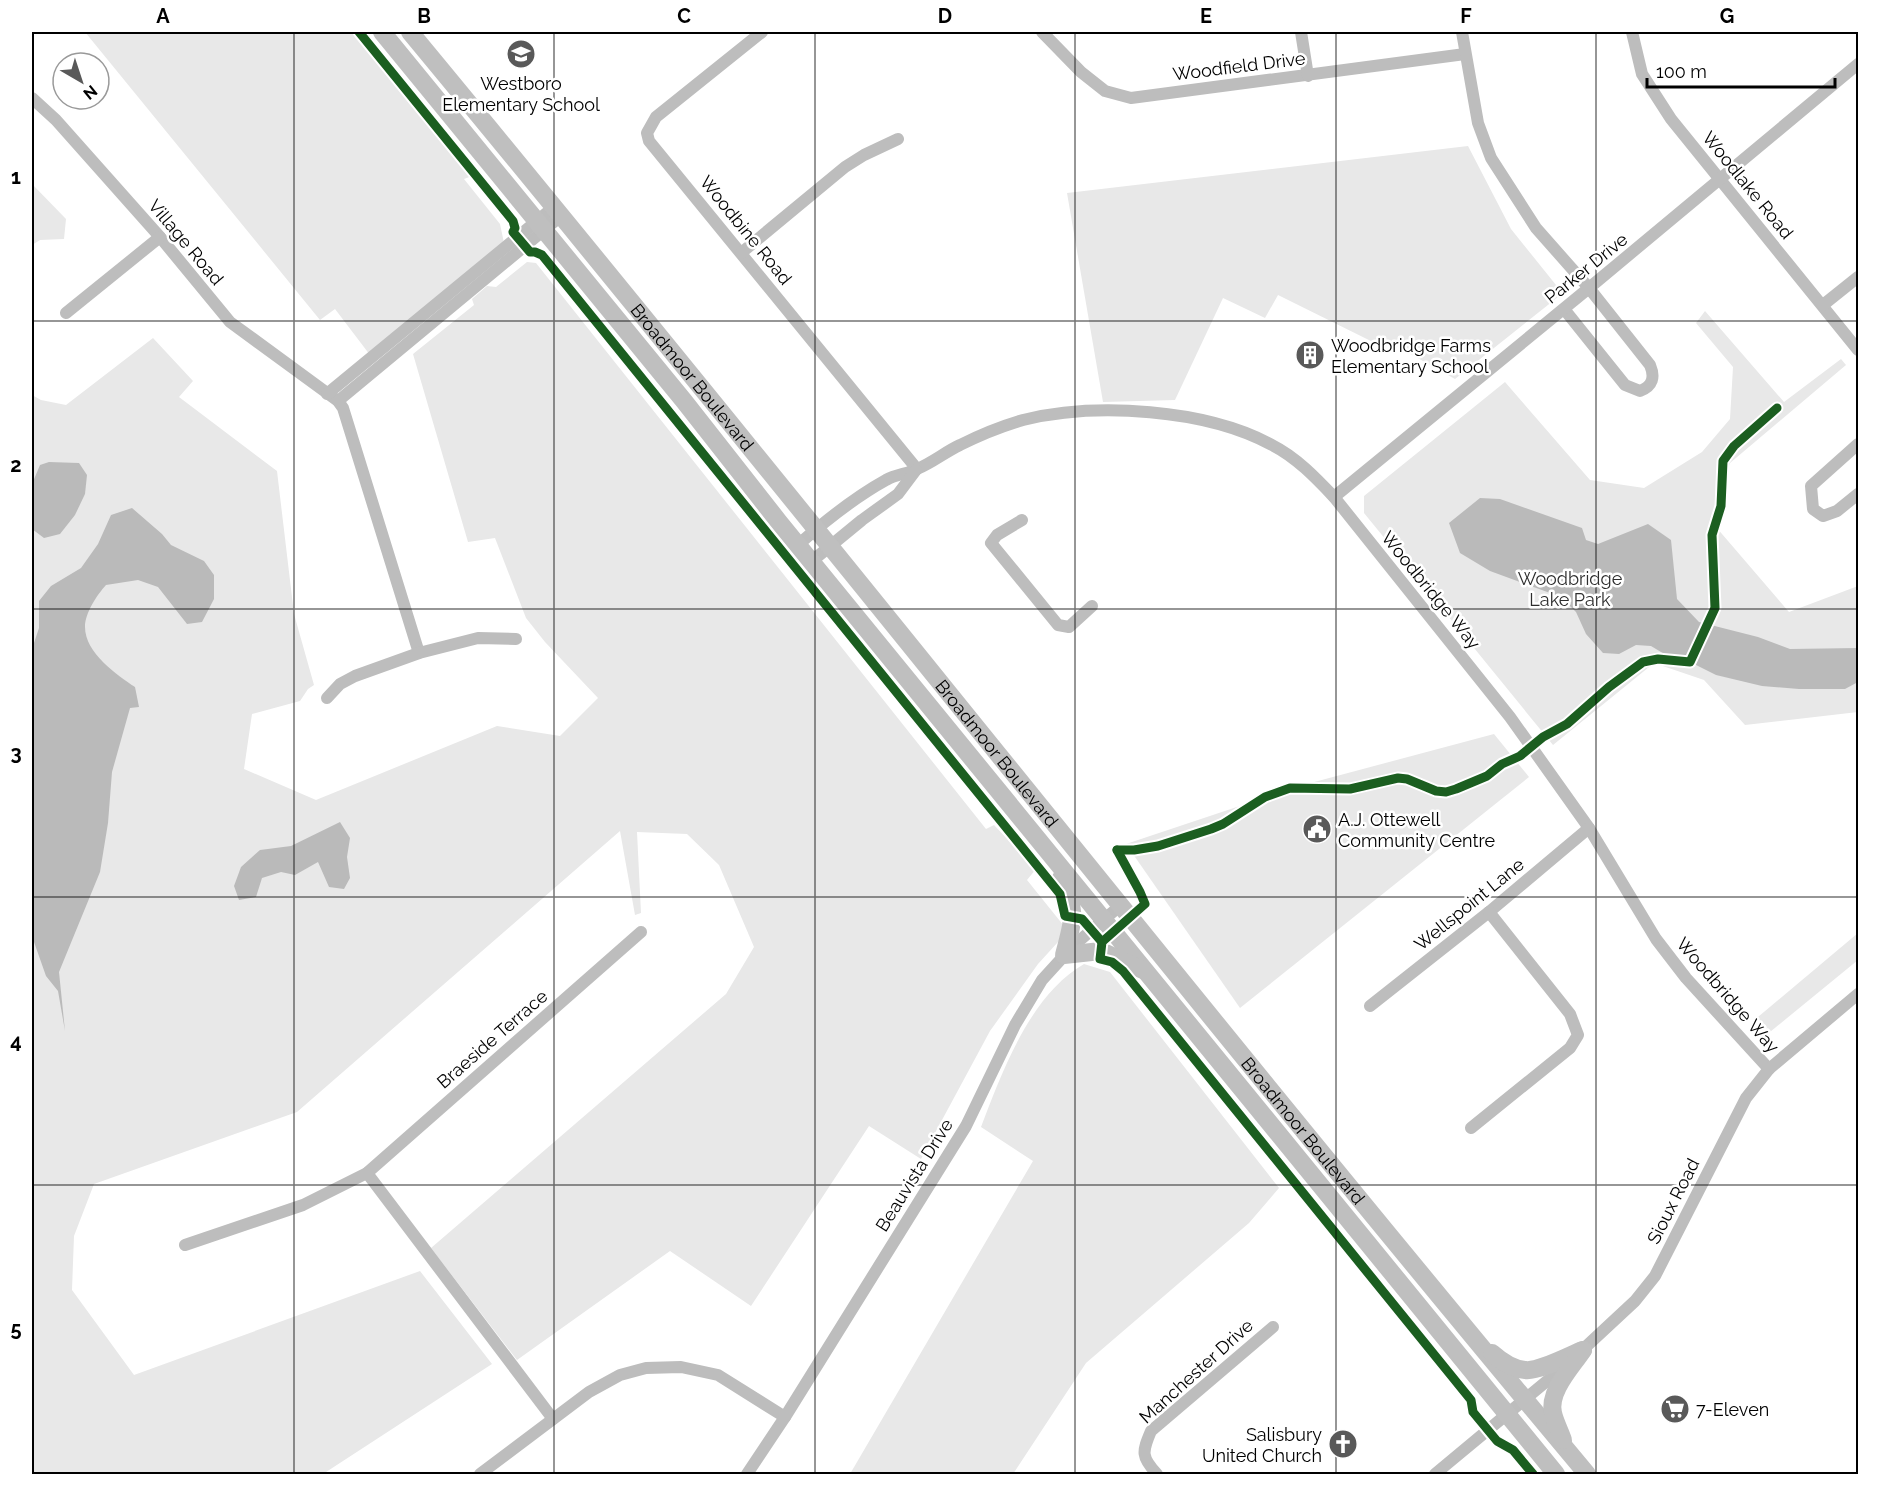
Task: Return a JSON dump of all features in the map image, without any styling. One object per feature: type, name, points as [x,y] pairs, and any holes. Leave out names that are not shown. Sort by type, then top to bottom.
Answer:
[{"type":"main road","name":"Broadmoor Boulevard","points":[[382,32],[1556,1474]]},
{"type":"main road","name":"Broadmoor Boulevard","points":[[410,32],[1585,1473]]},
{"type":"main road","points":[[1046,849],[1073,908],[1074,917],[1064,955],[1101,951],[1148,972]]},
{"type":"main road","points":[[1472,1336],[1506,1364],[1524,1370],[1534,1369],[1584,1350]]},
{"type":"main road","points":[[1584,1350],[1557,1389],[1552,1404],[1564,1443],[1585,1473]]},
{"type":"street","name":"Woodbine Road","points":[[762,32],[656,117],[647,133],[650,141],[917,469]]},
{"type":"street","name":"Woodfield Drive","points":[[1042,32],[1081,72],[1105,91],[1131,98],[1465,54]]},
{"type":"street","points":[[1301,32],[1308,76]]},
{"type":"street","points":[[1462,32],[1478,123],[1491,158],[1536,228],[1589,288],[1650,365],[1654,373],[1653,381],[1647,388],[1640,391],[1625,385],[1564,309]]},
{"type":"street","name":"Woodlake Road","points":[[1632,32],[1642,74],[1671,119],[1858,350]]},
{"type":"street","name":"Parker Drive","points":[[1334,497],[1721,180],[1858,64]]},
{"type":"street","name":"Village Road","points":[[32,98],[56,120],[160,237],[230,322],[332,397]]},
{"type":"street","points":[[741,253],[845,167],[898,139]]},
{"type":"street","points":[[419,653],[343,408],[332,397],[558,211]]},
{"type":"street","points":[[66,313],[160,237]]},
{"type":"street","points":[[1823,305],[1858,277]]},
{"type":"street","name":"Woodbridge Way","points":[[799,544],[888,478],[917,469],[959,445],[990,431],[1023,421],[1074,412],[1144,412],[1216,422],[1273,445],[1294,459],[1334,497],[1510,717],[1589,828],[1656,939],[1686,978],[1769,1069]]},
{"type":"street","points":[[1858,444],[1810,486],[1810,498],[1813,509],[1823,516],[1837,511],[1858,494]]},
{"type":"street","name":"Woodbridge Way","points":[[812,561],[897,494],[917,469]]},
{"type":"street","points":[[1022,520],[997,535],[992,543],[1058,625],[1069,627],[1092,606]]},
{"type":"street","points":[[327,698],[340,684],[355,676],[419,653],[478,638],[516,639]]},
{"type":"street","name":"Wellspoint Lane","points":[[1370,1006],[1489,912],[1589,828]]},
{"type":"street","name":"Beauvista Drive","points":[[747,1474],[785,1417],[966,1126],[1015,1025],[1042,980],[1064,955],[1121,905]]},
{"type":"street","points":[[1471,1128],[1570,1048],[1578,1035],[1570,1014],[1489,912]]},
{"type":"street","name":"Braeside Terrace","points":[[185,1245],[303,1206],[367,1173],[641,932]]},
{"type":"street","name":"Sioux Road","points":[[1435,1474],[1584,1350],[1635,1301],[1655,1276],[1746,1098],[1769,1069],[1858,994]]},
{"type":"street","points":[[367,1173],[553,1419]]},
{"type":"street","name":"Manchester Drive","points":[[1157,1474],[1147,1463],[1143,1449],[1151,1431],[1273,1327]]},
{"type":"street","points":[[480,1474],[589,1392],[620,1375],[646,1368],[681,1367],[718,1375],[785,1417]]},
{"type":"green space","points":[[85,32],[353,32],[472,176],[464,179],[500,224],[504,243],[370,355],[335,309],[320,320],[111,64],[111,51],[101,51]]},
{"type":"green space","points":[[1468,146],[1511,229],[1556,285],[1558,297],[1455,379],[1389,342],[1385,348],[1278,295],[1265,318],[1223,298],[1175,400],[1103,402],[1067,193]]},
{"type":"green space","points":[[32,184],[66,219],[64,239],[40,240],[32,245]]},
{"type":"green space","points":[[527,262],[536,263],[986,829],[994,825],[1036,869],[1027,880],[1068,931],[1038,964],[990,1031],[921,1159],[869,1126],[751,1306],[670,1251],[517,1360],[431,1248],[726,994],[754,947],[719,865],[687,834],[637,832],[641,913],[635,915],[620,831],[297,1112],[94,1184],[74,1236],[72,1290],[134,1375],[420,1271],[492,1364],[323,1474],[32,1474],[32,395],[41,400],[66,405],[153,338],[193,381],[179,397],[277,471],[294,614],[314,685],[308,689],[300,701],[252,714],[244,769],[316,800],[497,726],[560,736],[598,698],[545,642],[526,618],[495,538],[468,542],[413,354],[474,305],[472,299],[487,286],[496,287]]},
{"type":"green space","name":"Woodbridge Lake Park","points":[[1705,311],[1784,402],[1841,359],[1846,365],[1730,463],[1710,520],[1789,612],[1858,586],[1858,712],[1745,725],[1704,680],[1654,663],[1553,745],[1364,513],[1364,496],[1505,382],[1590,480],[1644,488],[1702,452],[1730,419],[1733,367],[1696,323]]},
{"type":"green space","points":[[1494,734],[1529,777],[1240,1008],[1126,844],[1303,785]]},
{"type":"green space","points":[[1858,933],[1858,960],[1770,1032],[1752,1022]]},
{"type":"green space","points":[[1084,964],[1110,972],[1279,1188],[1249,1223],[1086,1363],[1013,1474],[850,1474],[1033,1161],[981,1127],[1009,1059],[1033,1015],[1065,978]]},
{"type":"shaded area","points":[[49,462],[79,463],[87,475],[85,494],[75,515],[60,534],[44,538],[32,529],[32,484],[40,465]]},
{"type":"shaded area","points":[[1480,498],[1500,499],[1582,528],[1586,540],[1598,544],[1648,524],[1671,540],[1677,599],[1699,622],[1758,637],[1790,649],[1858,648],[1858,682],[1845,689],[1762,686],[1716,675],[1686,660],[1666,655],[1651,646],[1636,645],[1619,654],[1603,653],[1586,634],[1576,612],[1561,597],[1490,571],[1460,553],[1449,523]]},
{"type":"shaded area","points":[[132,508],[171,545],[204,561],[214,575],[214,599],[202,622],[187,624],[158,587],[138,580],[106,585],[89,610],[85,627],[90,646],[103,662],[135,687],[139,707],[130,708],[112,772],[108,823],[100,872],[59,972],[65,1031],[58,991],[46,976],[34,942],[32,923],[32,649],[39,628],[39,601],[51,586],[81,568],[98,544],[111,515]]},
{"type":"shaded area","points":[[340,822],[350,838],[347,857],[350,878],[344,889],[329,887],[318,862],[295,875],[281,872],[262,878],[256,897],[239,900],[234,886],[241,867],[260,850],[291,846]]},
{"type":"cycle path","points":[[359,32],[513,221],[515,228],[513,232],[530,252],[542,255],[1060,894],[1065,916],[1082,919],[1102,942]]},
{"type":"cycle path","points":[[1117,850],[1158,846],[1211,829],[1223,824],[1265,797],[1290,788],[1350,789],[1398,778],[1407,779],[1436,791],[1446,792],[1456,789],[1487,776],[1502,764],[1520,756],[1543,737],[1567,724],[1609,687],[1643,662],[1658,659],[1690,662],[1715,608],[1712,535],[1721,506],[1723,461],[1734,446],[1777,408]]},
{"type":"cycle path","points":[[1117,850],[1145,904],[1102,942],[1100,959],[1112,962],[1123,971],[1471,1400],[1473,1412],[1497,1441],[1513,1450],[1533,1474]]},
{"type":"place","name":"Westboro Elementary School","points":[[521,54]]},
{"type":"place","name":"Woodbridge Farms Elementary School","points":[[1310,355]]},
{"type":"place","name":"A.J. Ottewell Community Centre","points":[[1317,829]]},
{"type":"place","name":"7-Eleven","points":[[1675,1409]]},
{"type":"place","name":"Salisbury United Church","points":[[1343,1444]]}]
